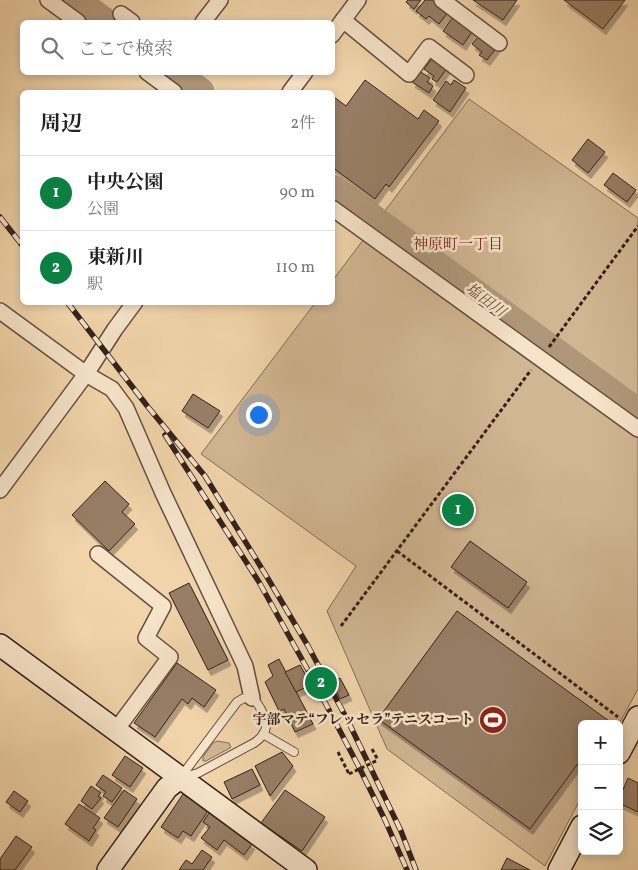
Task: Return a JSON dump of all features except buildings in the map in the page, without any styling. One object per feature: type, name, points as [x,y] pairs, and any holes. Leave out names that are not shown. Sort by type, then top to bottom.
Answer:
[{"type":"street","points":[[48,0],[75,20]]},
{"type":"street","points":[[205,20],[220,0]]},
{"type":"street","points":[[335,31],[358,0]]},
{"type":"street","points":[[442,0],[499,42]]},
{"type":"street","points":[[343,20],[409,74],[428,47],[466,75]]},
{"type":"street","points":[[151,75],[171,90]]},
{"type":"street","points":[[292,90],[303,75]]},
{"type":"street","points":[[335,210],[638,429]]},
{"type":"street","points":[[0,490],[86,374],[133,305]]},
{"type":"street","points":[[0,311],[86,374],[112,389],[126,408],[163,492],[245,666],[252,698]]},
{"type":"street","points":[[98,554],[163,606],[146,638],[170,657],[116,730]]},
{"type":"street","points":[[0,645],[306,870]]},
{"type":"street","points":[[623,738],[628,717]]},
{"type":"street","points":[[108,870],[167,788],[180,778]]},
{"type":"street","points":[[559,870],[578,834]]},
{"type":"lane","points":[[244,698],[252,698],[258,703],[266,725],[260,738],[230,756],[198,772],[180,778],[237,702],[244,698]]},
{"type":"lane","points":[[263,734],[294,752]]},
{"type":"path","points":[[557,337],[638,226]]},
{"type":"path","points":[[341,626],[540,358]]},
{"type":"path","points":[[397,551],[628,717]]},
{"type":"path","points":[[338,752],[349,774],[378,760],[372,749]]},
{"type":"shaded area","points":[[469,99],[638,218],[638,689],[621,720],[578,720],[578,804],[545,866],[387,749],[327,611],[356,566],[201,454],[313,305],[335,305],[335,277]]},
{"type":"shaded area","points":[[217,741],[229,743],[231,747],[203,761],[203,757],[213,743]]},
{"type":"waterway","name":"塩田川","points":[[74,0],[102,20]]},
{"type":"waterway","name":"塩田川","points":[[177,75],[197,90]]},
{"type":"waterway","name":"塩田川","points":[[335,191],[638,413]]},
{"type":"railway","points":[[0,217],[20,242]]},
{"type":"railway","points":[[69,305],[148,407],[205,476],[267,577],[308,646],[348,721],[401,831],[416,870]]},
{"type":"railway","points":[[165,435],[259,582],[360,769],[407,870]]},
{"type":"place","name":"中央公園","points":[[458,510]]},
{"type":"place","name":"東新川","points":[[321,683]]},
{"type":"place","name":"宇部マテ“フレッセラ”テニスコート","points":[[493,720]]},
{"type":"district","name":"神原町一丁目","points":[[458,245]]}]
